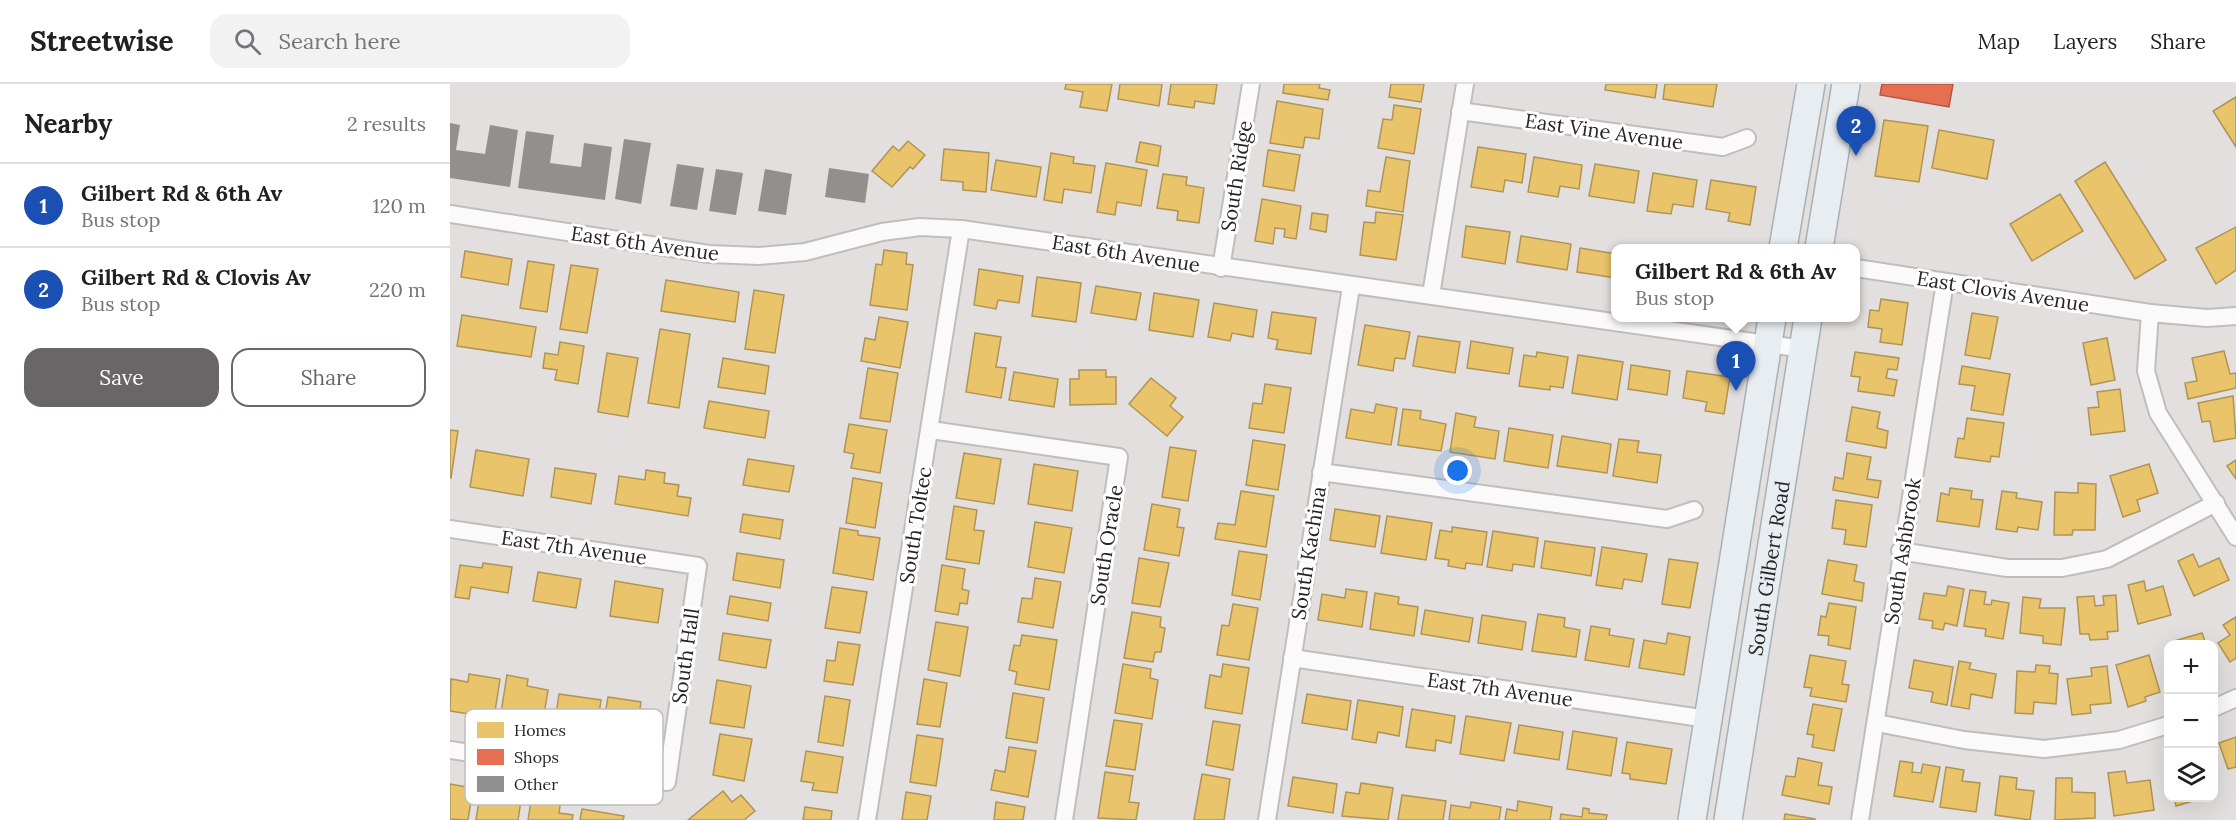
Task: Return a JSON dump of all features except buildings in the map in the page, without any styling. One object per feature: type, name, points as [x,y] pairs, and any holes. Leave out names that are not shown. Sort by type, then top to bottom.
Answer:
[{"type":"main road","points":[[1784,244],[1811,84]]},
{"type":"main road","points":[[1820,244],[1846,84]]},
{"type":"main road","name":"South Gilbert Road","points":[[1692,820],[1771,322]]},
{"type":"main road","name":"South Gilbert Road","points":[[1728,820],[1807,322]]},
{"type":"street","name":"South Ridge","points":[[1221,268],[1251,84]]},
{"type":"street","points":[[1431,295],[1465,84]]},
{"type":"street","name":"East Vine Avenue","points":[[1460,111],[1723,147],[1747,138]]},
{"type":"street","name":"East 6th Avenue","points":[[450,214],[709,254],[759,256],[805,252],[882,232],[920,227],[961,229],[1351,287],[1431,295],[1611,321]]},
{"type":"street","name":"South Toltec","points":[[867,820],[931,430],[961,229]]},
{"type":"street","name":"East Clovis Avenue","points":[[1860,269],[2150,313],[2206,318],[2236,316]]},
{"type":"street","name":"South Ashbrook","points":[[1860,820],[1877,723],[1900,551],[1945,282]]},
{"type":"street","name":"South Kachina","points":[[1267,820],[1351,287]]},
{"type":"street","points":[[2150,313],[2146,371],[2158,413],[2236,537]]},
{"type":"street","name":"East 6th Avenue","points":[[1617,322],[1803,349]]},
{"type":"street","name":"South Oracle","points":[[931,430],[1119,457],[1064,820]]},
{"type":"street","points":[[1321,471],[1667,519],[1694,510]]},
{"type":"street","points":[[1900,551],[2007,568],[2062,568],[2107,559],[2216,503]]},
{"type":"street","name":"East 7th Avenue","points":[[450,529],[698,566]]},
{"type":"street","name":"South Hall","points":[[663,781],[667,782],[698,566]]},
{"type":"street","name":"East 7th Avenue","points":[[1292,658],[1708,719]]},
{"type":"street","points":[[2218,706],[2236,698]]},
{"type":"street","points":[[1877,723],[1964,740],[2044,749],[2119,740],[2164,726]]},
{"type":"street","name":"South Hall","points":[[450,750],[465,752]]},
{"type":"place","name":"Gilbert Rd & Clovis Av","points":[[1856,156]]},
{"type":"place","name":"Gilbert Rd & 6th Av","points":[[1736,391]]}]
